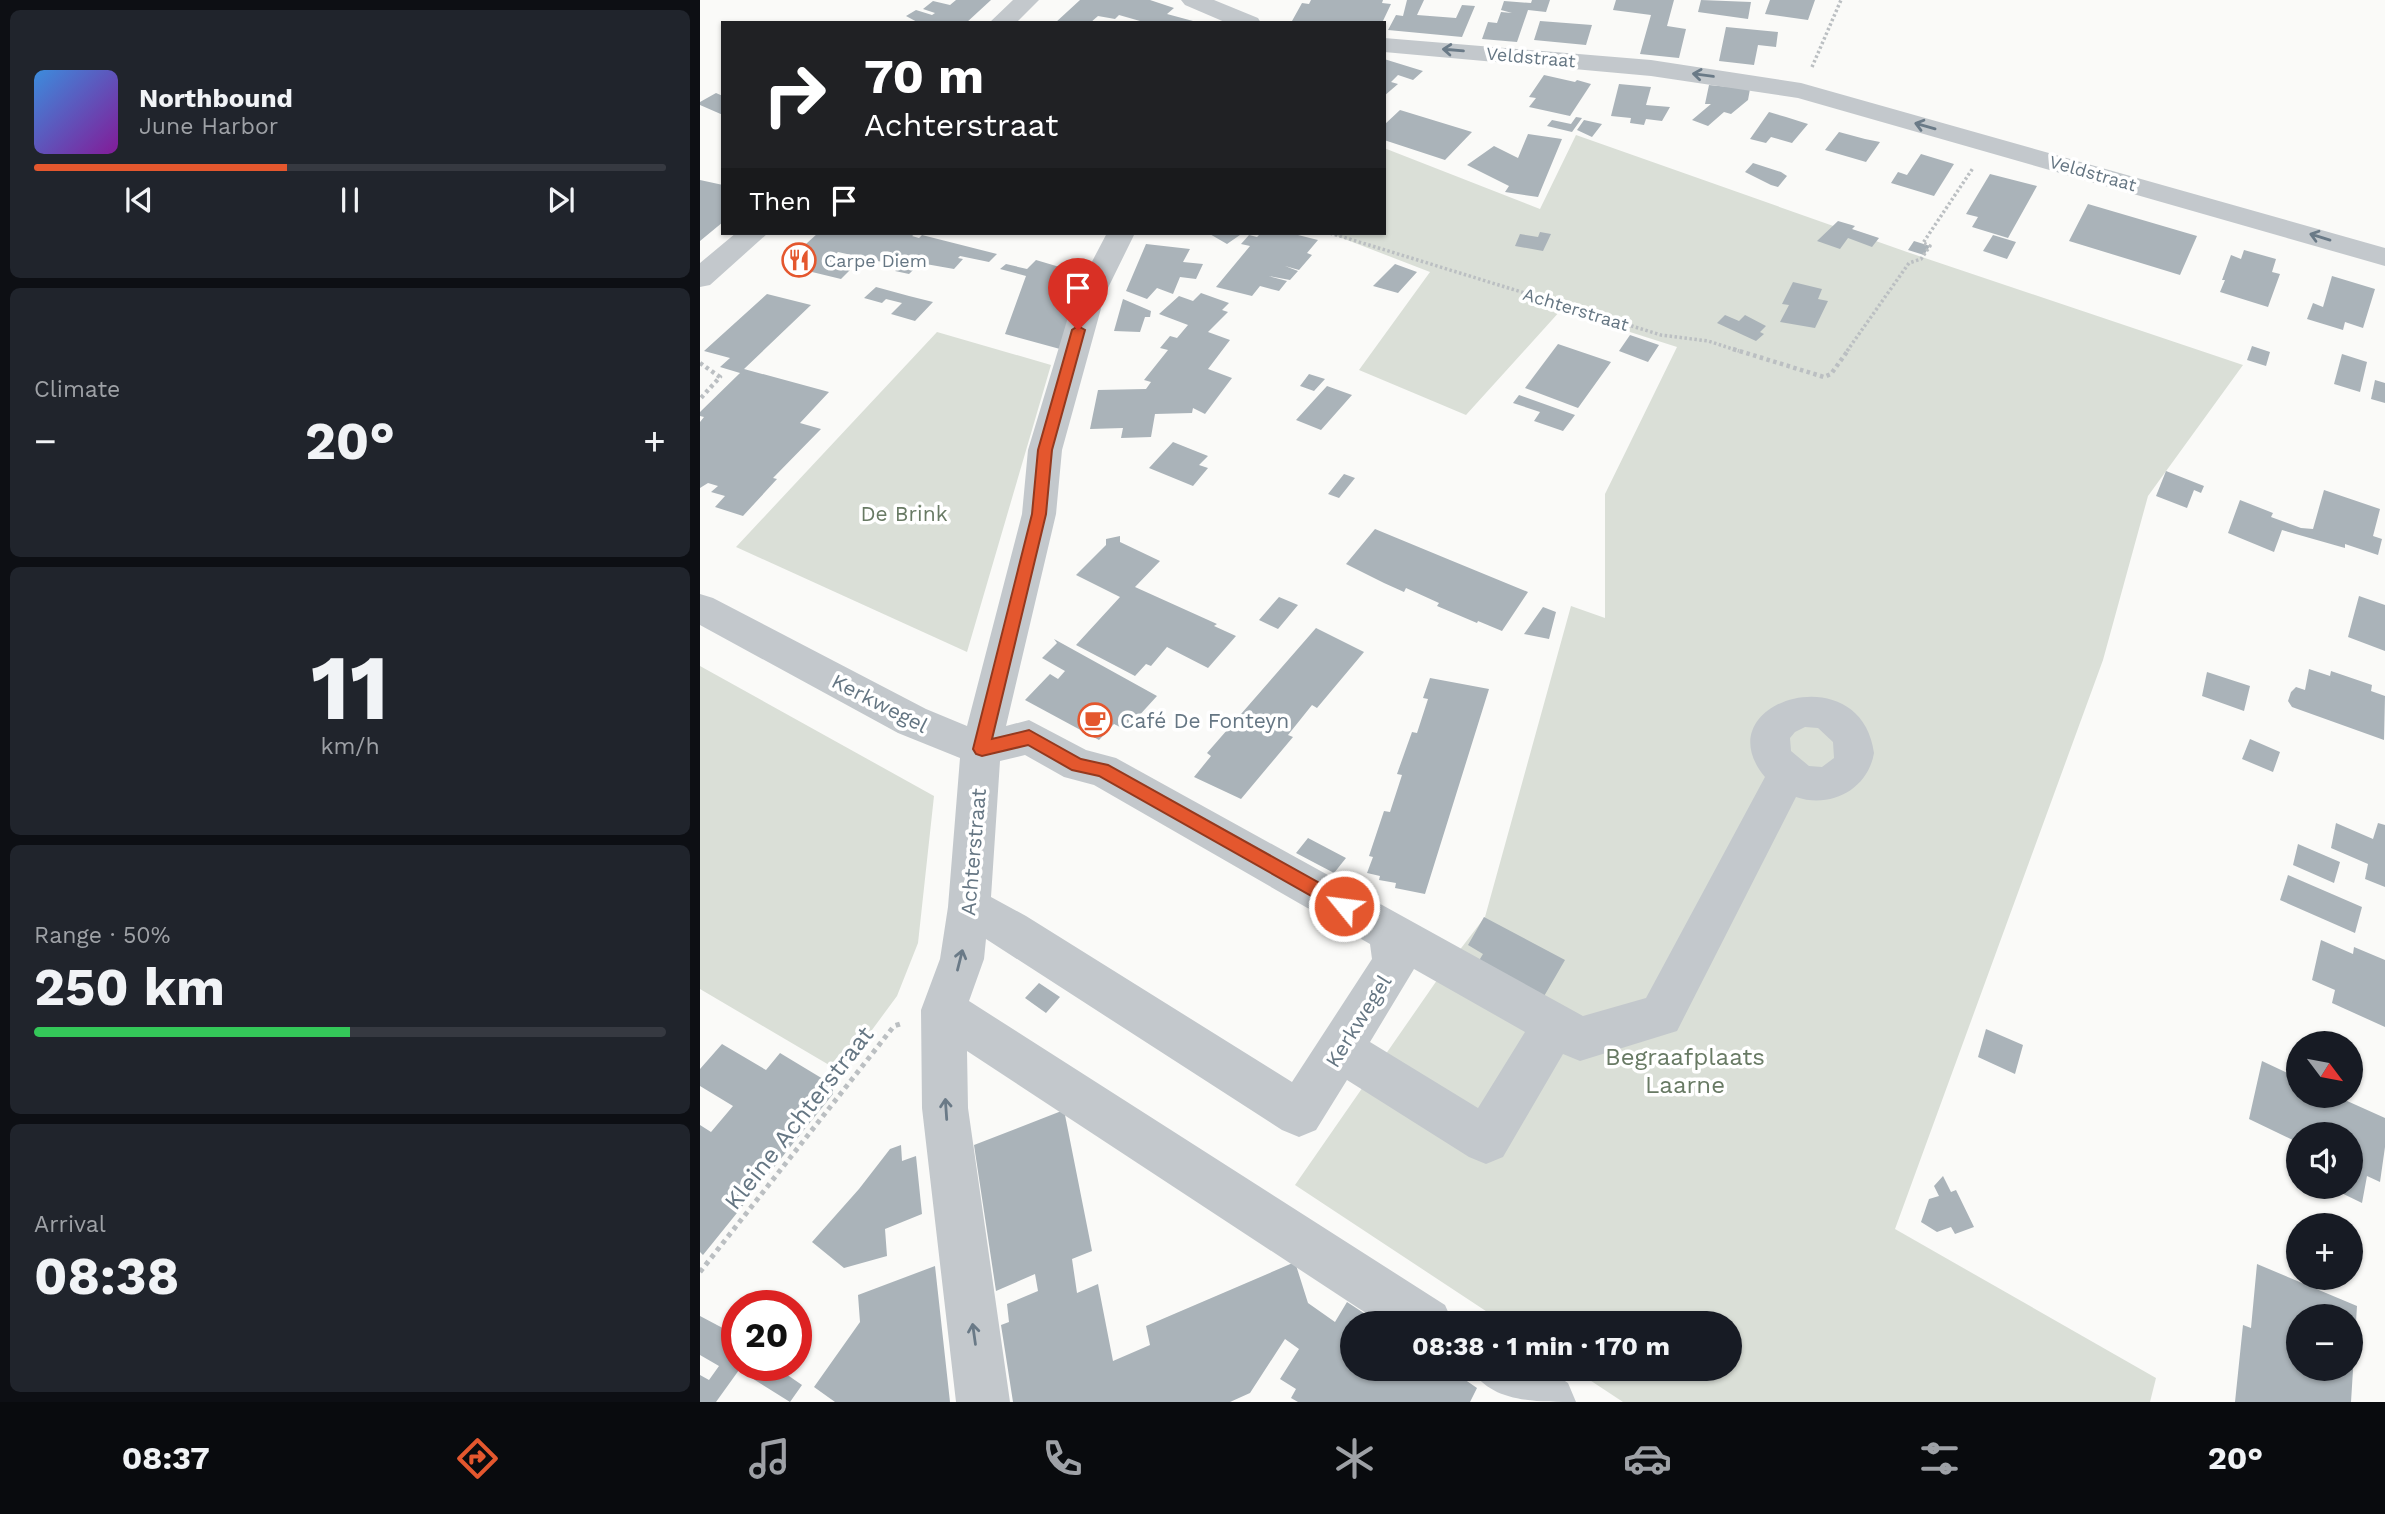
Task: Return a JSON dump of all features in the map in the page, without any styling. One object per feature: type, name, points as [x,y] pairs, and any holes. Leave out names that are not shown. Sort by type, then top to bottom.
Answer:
[{"type":"street","points":[[1003,21],[1027,0]]},
{"type":"street","points":[[1193,0],[1244,21]]},
{"type":"street","name":"Veldstraat","points":[[1386,45],[1651,68],[1801,91],[2385,257]]},
{"type":"street","points":[[700,278],[752,235]]},
{"type":"street","name":"Achterstraat","points":[[984,1402],[945,1108],[943,1010],[962,959],[982,749],[1039,514],[1045,450],[1090,294],[1120,235]]},
{"type":"street","name":"Kerkwegel","points":[[700,608],[912,721],[982,749]]},
{"type":"street","points":[[982,749],[1029,737],[1078,765],[1102,770],[1580,1039],[1661,1016],[1787,775]]},
{"type":"street","name":"Kerkwegel","points":[[969,907],[1011,930],[1300,1113],[1395,964],[1390,932]]},
{"type":"street","points":[[943,1010],[1408,1311]]},
{"type":"street","points":[[1340,1050],[1486,1140],[1555,1025]]},
{"type":"street","points":[[1517,1381],[1549,1402]]},
{"type":"path","points":[[1801,91],[1841,0]]},
{"type":"path","name":"Achterstraat","points":[[1336,235],[1661,335],[1708,341],[1824,377],[1831,374],[1909,263],[1922,259],[1930,246],[1923,243],[1990,145]]},
{"type":"path","points":[[700,363],[720,377],[700,398]]},
{"type":"path","name":"Kleine Achterstraat","points":[[700,1272],[894,1026],[943,1010]]},
{"type":"green space","name":"Begraafplaats Laarne","points":[[1576,135],[1907,252],[2243,365],[2148,496],[2103,660],[1895,1229],[2156,1378],[2150,1402],[1623,1402],[1591,1381],[1742,1381],[1742,1311],[1486,1311],[1295,1185],[1442,973],[1485,917],[1571,606],[1605,618],[1605,494],[1677,347],[1561,310],[1466,415],[1359,370],[1430,272],[1334,235],[1386,235],[1386,149],[1540,209]]},
{"type":"green space","name":"De Brink","points":[[937,332],[1051,365],[967,652],[736,547]]},
{"type":"green space","points":[[700,666],[934,796],[918,943],[897,996],[841,1072],[700,989]]},
{"type":"building","points":[[956,0],[991,0],[968,21],[915,21],[906,16],[916,10],[932,15],[935,13],[923,9],[933,1],[950,5]]},
{"type":"building","points":[[1080,0],[1150,0],[1174,8],[1167,14],[1193,21],[1140,21],[1119,15],[1115,19],[1098,16],[1092,21],[1057,21]]},
{"type":"building","points":[[1311,0],[1383,0],[1382,3],[1391,4],[1383,21],[1292,21],[1302,3],[1309,4]]},
{"type":"building","points":[[1407,0],[1424,0],[1417,15],[1456,18],[1462,5],[1475,6],[1462,37],[1388,30],[1396,15],[1403,16]]},
{"type":"building","points":[[1532,0],[1550,0],[1546,12],[1528,10],[1517,42],[1482,39],[1488,22],[1497,23],[1501,12],[1512,13],[1501,10],[1504,1],[1531,3]]},
{"type":"building","points":[[1616,0],[1674,0],[1667,26],[1686,29],[1679,58],[1640,54],[1651,15],[1613,10]]},
{"type":"building","points":[[1701,0],[1751,2],[1748,19],[1698,12]]},
{"type":"building","points":[[1770,0],[1815,0],[1808,20],[1765,14]]},
{"type":"building","points":[[1540,21],[1592,25],[1586,45],[1534,40]]},
{"type":"building","points":[[1726,27],[1778,32],[1776,47],[1758,45],[1754,65],[1719,61]]},
{"type":"building","points":[[1386,60],[1423,71],[1413,80],[1398,75],[1391,82],[1398,84],[1386,94]]},
{"type":"building","points":[[1544,75],[1591,84],[1570,116],[1529,107],[1536,98],[1529,97]]},
{"type":"building","points":[[1619,84],[1651,87],[1646,105],[1670,107],[1662,121],[1646,119],[1644,125],[1630,123],[1631,118],[1611,116]]},
{"type":"building","points":[[1709,85],[1750,89],[1748,100],[1731,114],[1724,112],[1708,126],[1692,120],[1711,104],[1705,104]]},
{"type":"building","points":[[716,93],[721,95],[721,114],[700,105],[700,102]]},
{"type":"building","points":[[1400,110],[1472,132],[1445,160],[1386,141],[1386,123]]},
{"type":"building","points":[[1769,112],[1808,124],[1792,143],[1771,137],[1766,143],[1750,139]]},
{"type":"building","points":[[1576,117],[1582,118],[1572,132],[1547,126],[1552,120],[1571,124]]},
{"type":"building","points":[[1584,120],[1602,124],[1592,137],[1577,130]]},
{"type":"building","points":[[1839,132],[1880,142],[1866,162],[1825,150]]},
{"type":"building","points":[[1528,134],[1562,139],[1538,197],[1505,192],[1509,186],[1467,165],[1494,146],[1518,158]]},
{"type":"building","points":[[1921,154],[1954,164],[1934,196],[1891,183],[1898,172],[1907,175]]},
{"type":"building","points":[[1753,163],[1787,176],[1778,187],[1771,185],[1745,172]]},
{"type":"building","points":[[1990,174],[2037,186],[2008,238],[1972,227],[1978,217],[1966,214]]},
{"type":"building","points":[[700,180],[721,185],[721,224],[700,241]]},
{"type":"building","points":[[2088,204],[2197,236],[2180,275],[2069,241]]},
{"type":"building","points":[[1838,221],[1879,238],[1872,247],[1848,238],[1840,249],[1817,241]]},
{"type":"building","points":[[1540,232],[1551,234],[1543,251],[1515,246],[1520,234],[1538,237]]},
{"type":"building","points":[[816,235],[913,235],[919,238],[922,235],[997,254],[989,262],[960,256],[958,258],[963,259],[954,269],[920,263],[909,274],[895,271],[900,266],[838,252],[833,257],[858,262],[841,279],[783,265]]},
{"type":"building","points":[[1211,235],[1240,235],[1227,244]]},
{"type":"building","points":[[1249,235],[1298,235],[1318,240],[1307,253],[1312,255],[1299,270],[1285,266],[1298,271],[1290,280],[1268,276],[1287,281],[1279,291],[1260,286],[1252,296],[1216,287],[1250,246],[1241,244]]},
{"type":"building","points":[[1993,235],[2016,242],[2007,259],[1983,251]]},
{"type":"building","points":[[1914,241],[1930,246],[1924,255],[1908,250]]},
{"type":"building","points":[[1146,244],[1190,249],[1183,262],[1203,264],[1196,279],[1180,277],[1173,294],[1157,288],[1147,299],[1126,291]]},
{"type":"building","points":[[2244,250],[2276,259],[2272,272],[2280,274],[2268,307],[2220,292],[2231,255],[2241,259]]},
{"type":"building","points":[[1036,260],[1083,274],[1060,349],[1005,334],[1026,276],[1000,269],[1006,264],[1027,269]]},
{"type":"building","points":[[1395,264],[1417,272],[1398,293],[1373,286]]},
{"type":"building","points":[[2332,276],[2375,289],[2363,328],[2345,322],[2343,330],[2307,319],[2313,303],[2323,307]]},
{"type":"building","points":[[1793,282],[1822,289],[1818,299],[1828,301],[1815,328],[1780,322],[1789,305],[1782,304]]},
{"type":"building","points":[[876,287],[933,302],[915,321],[891,314],[902,303],[886,299],[882,303],[864,298]]},
{"type":"building","points":[[1201,293],[1229,303],[1222,310],[1228,312],[1208,332],[1230,340],[1208,369],[1232,378],[1205,414],[1193,408],[1192,413],[1155,414],[1151,437],[1121,438],[1123,428],[1090,429],[1098,390],[1146,389],[1151,382],[1144,380],[1168,350],[1160,348],[1170,336],[1177,338],[1188,325],[1159,314],[1179,296],[1193,301]]},
{"type":"building","points":[[767,294],[811,305],[744,369],[829,392],[800,423],[821,429],[773,478],[777,479],[743,516],[715,507],[725,496],[711,492],[718,486],[708,483],[700,488],[700,422],[704,417],[700,416],[700,412],[740,373],[720,367],[730,358],[704,351]]},
{"type":"building","points":[[1123,299],[1151,311],[1150,317],[1145,317],[1140,332],[1114,331]]},
{"type":"building","points":[[1725,315],[1739,321],[1745,315],[1766,326],[1760,332],[1764,334],[1756,341],[1717,323]]},
{"type":"building","points":[[1630,335],[1659,345],[1648,362],[1619,351]]},
{"type":"building","points":[[1558,344],[1611,362],[1578,408],[1525,388]]},
{"type":"building","points":[[2252,346],[2270,352],[2266,366],[2247,360]]},
{"type":"building","points":[[2342,354],[2367,362],[2360,392],[2334,384]]},
{"type":"building","points":[[1309,374],[1325,379],[1314,391],[1300,386]]},
{"type":"building","points":[[2375,380],[2385,383],[2385,403],[2371,399]]},
{"type":"building","points":[[1327,386],[1352,395],[1321,430],[1296,420]]},
{"type":"building","points":[[1519,395],[1575,415],[1563,431],[1534,421],[1540,412],[1513,403]]},
{"type":"building","points":[[1173,442],[1208,456],[1199,465],[1208,468],[1193,486],[1149,468]]},
{"type":"building","points":[[2166,471],[2204,486],[2201,493],[2194,490],[2187,508],[2156,496]]},
{"type":"building","points":[[1344,474],[1355,478],[1339,498],[1328,494]]},
{"type":"building","points":[[2324,490],[2380,509],[2373,536],[2382,539],[2378,555],[2345,544],[2345,548],[2282,530],[2274,552],[2228,533],[2240,500],[2273,513],[2271,517],[2301,528],[2313,529]]},
{"type":"building","points":[[1375,529],[1528,592],[1502,631],[1478,621],[1477,623],[1437,606],[1439,603],[1406,588],[1404,592],[1346,564]]},
{"type":"building","points":[[1120,536],[1120,542],[1160,561],[1135,587],[1217,624],[1214,626],[1236,636],[1208,668],[1167,647],[1151,666],[1146,664],[1135,676],[1076,645],[1120,597],[1076,575],[1106,545],[1106,539]]},
{"type":"building","points":[[2359,596],[2385,605],[2385,651],[2348,637]]},
{"type":"building","points":[[1279,597],[1298,605],[1278,629],[1259,620]]},
{"type":"building","points":[[1543,607],[1556,612],[1549,639],[1524,634]]},
{"type":"building","points":[[1316,628],[1364,652],[1317,708],[1312,705],[1288,735],[1293,737],[1241,799],[1194,777],[1211,756],[1207,753]]},
{"type":"building","points":[[1054,639],[1157,696],[1126,730],[1114,724],[1099,740],[1025,700],[1050,674],[1058,679],[1065,671],[1042,658],[1057,643]]},
{"type":"building","points":[[2309,669],[2330,676],[2331,671],[2372,685],[2371,691],[2385,696],[2384,740],[2292,707],[2288,701],[2291,692],[2296,687],[2305,690]]},
{"type":"building","points":[[2207,672],[2250,686],[2244,711],[2202,696]]},
{"type":"building","points":[[1430,678],[1489,689],[1425,894],[1395,888],[1396,883],[1379,880],[1380,876],[1367,873],[1373,857],[1369,856],[1384,811],[1390,812],[1402,775],[1397,774],[1412,732],[1417,733],[1428,699],[1423,698]]},
{"type":"building","points":[[2250,739],[2280,752],[2273,772],[2242,759]]},
{"type":"building","points":[[2336,823],[2373,839],[2378,823],[2385,825],[2385,887],[2365,879],[2368,864],[2331,848]]},
{"type":"building","points":[[1308,838],[1346,858],[1334,873],[1296,853]]},
{"type":"building","points":[[2298,844],[2340,862],[2334,883],[2293,865]]},
{"type":"building","points":[[2288,875],[2362,907],[2355,933],[2280,900]]},
{"type":"building","points":[[1484,917],[1565,960],[1532,1017],[1467,980],[1483,954],[1468,945]]},
{"type":"building","points":[[2321,940],[2353,954],[2354,947],[2385,960],[2385,1027],[2332,1003],[2335,990],[2312,980]]},
{"type":"building","points":[[1039,983],[1060,997],[1046,1013],[1025,998]]},
{"type":"building","points":[[1986,1029],[2023,1045],[2015,1074],[1978,1057]]},
{"type":"building","points":[[722,1044],[766,1070],[780,1053],[833,1085],[833,1094],[703,1255],[700,1252],[700,1125],[711,1132],[733,1106],[700,1086],[700,1069]]},
{"type":"building","points":[[2262,1061],[2286,1072],[2286,1108],[2363,1108],[2385,1118],[2385,1147],[2380,1182],[2367,1176],[2363,1198],[2363,1122],[2286,1122],[2286,1137],[2249,1119]]},
{"type":"building","points":[[1064,1110],[1092,1251],[1072,1259],[1077,1293],[1098,1284],[1113,1361],[1150,1345],[1146,1326],[1295,1262],[1308,1303],[1335,1322],[1340,1314],[1340,1381],[1467,1381],[1477,1388],[1470,1402],[1298,1402],[1291,1398],[1296,1389],[1280,1379],[1299,1349],[1285,1339],[1250,1393],[1230,1402],[1013,1402],[1001,1325],[1009,1322],[1007,1304],[1038,1291],[1035,1274],[996,1291],[974,1145]]},
{"type":"building","points":[[901,1145],[902,1161],[916,1156],[922,1214],[885,1229],[887,1256],[844,1268],[812,1242],[890,1149]]},
{"type":"building","points":[[1943,1176],[1951,1192],[1956,1190],[1974,1227],[1955,1234],[1951,1227],[1937,1232],[1921,1222],[1929,1199],[1939,1196],[1934,1186]]},
{"type":"building","points":[[2257,1264],[2286,1276],[2286,1290],[2319,1290],[2352,1304],[2286,1304],[2286,1381],[2352,1381],[2351,1402],[2235,1402],[2243,1325],[2251,1328]]},
{"type":"building","points":[[935,1266],[950,1402],[835,1402],[814,1387],[860,1322],[858,1295]]},
{"type":"building","points":[[1347,1302],[1361,1311],[1342,1311]]},
{"type":"building","points":[[700,1316],[721,1327],[721,1381],[731,1381],[716,1402],[700,1402],[700,1375],[709,1380],[719,1366],[700,1355]]},
{"type":"building","points":[[757,1381],[796,1381],[802,1385],[790,1402]]},
{"type":"place","name":"Carpe Diem","points":[[799,260]]},
{"type":"place","name":"Café De Fonteyn","points":[[1095,720]]},
{"type":"route","points":[[1078,330],[1045,450],[1039,514],[993,694],[982,749],[1029,737],[1078,765],[1102,770],[1344,906]]}]
